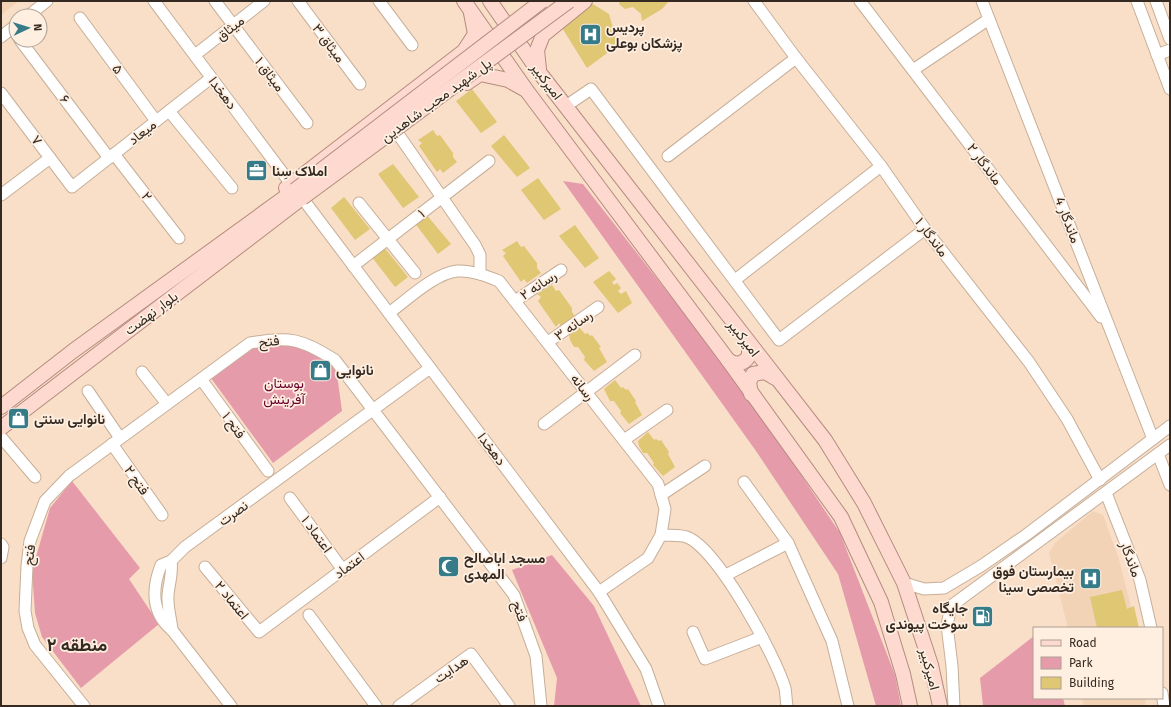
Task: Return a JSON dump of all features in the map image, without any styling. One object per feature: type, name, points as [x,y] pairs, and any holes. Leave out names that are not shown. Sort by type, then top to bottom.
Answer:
[{"type":"main road","name":"امیرکبیر","points":[[490,1],[539,72],[825,440],[864,503],[904,583],[931,665],[940,706]]},
{"type":"main road","points":[[532,1],[534,12],[539,18],[546,22],[556,23]]},
{"type":"main road","name":"پل شهید محب شاهدین","points":[[299,194],[542,1]]},
{"type":"main road","name":"پل شهید محب شاهدین","points":[[299,194],[569,1]]},
{"type":"main road","points":[[539,72],[536,50],[543,35],[585,1]]},
{"type":"main road","name":"امیرکبیر","points":[[467,5],[527,91],[728,360],[841,517],[881,602],[903,674],[910,706]]},
{"type":"main road","points":[[299,194],[464,51],[474,34],[467,5]]},
{"type":"main road","points":[[299,194],[398,134],[480,74],[481,65],[479,58],[473,53],[464,51]]},
{"type":"main road","points":[[480,74],[508,80],[527,91]]},
{"type":"main road","name":"بلوار نهضت","points":[[1,428],[226,248],[299,194]]},
{"type":"main road","name":"بلوار نهضت","points":[[1,407],[74,351],[226,248]]},
{"type":"main road","points":[[728,360],[736,364],[744,362],[750,356],[749,344]]},
{"type":"main road","points":[[751,394],[749,382],[753,374],[765,372],[776,378]]},
{"type":"street","points":[[38,8],[47,1]]},
{"type":"street","name":"دهخدا","points":[[154,1],[600,592],[646,669],[659,706]]},
{"type":"street","name":"میثاق ۱","points":[[215,1],[307,123]]},
{"type":"street","name":"میثاق","points":[[194,55],[264,1]]},
{"type":"street","name":"میثاق ۳","points":[[298,1],[360,84]]},
{"type":"street","points":[[379,1],[412,45]]},
{"type":"street","name":"ماندگار ۱","points":[[754,1],[796,58],[881,166],[925,229],[1029,362],[1067,420],[1100,480]]},
{"type":"street","name":"ماندگار ۲","points":[[860,1],[1109,327]]},
{"type":"street","name":"ماندگار 4","points":[[982,1],[1153,439]]},
{"type":"street","points":[[1137,1],[1170,89]]},
{"type":"street","points":[[1156,1],[1170,39]]},
{"type":"street","name":"۵","points":[[80,18],[156,121]]},
{"type":"street","points":[[913,70],[989,19]]},
{"type":"street","name":"۶","points":[[26,48],[112,156]]},
{"type":"street","points":[[1157,55],[1170,50]]},
{"type":"street","points":[[668,156],[796,58]]},
{"type":"street","name":"میعاد","points":[[72,187],[211,78]]},
{"type":"street","points":[[566,106],[591,89],[779,340],[925,229]]},
{"type":"street","name":"۷","points":[[1,93],[72,187]]},
{"type":"street","points":[[169,111],[232,188]]},
{"type":"street","points":[[398,134],[476,245],[480,255],[480,274]]},
{"type":"street","name":"۲","points":[[112,156],[179,238]]},
{"type":"street","points":[[1,195],[50,158]]},
{"type":"street","name":"۱","points":[[353,266],[441,196],[489,161]]},
{"type":"street","points":[[735,280],[881,166]]},
{"type":"street","points":[[359,203],[415,273]]},
{"type":"street","name":"رسانه ۲","points":[[515,301],[561,270]]},
{"type":"street","name":"رسانه","points":[[389,313],[440,276],[457,271],[480,274],[500,280],[658,484],[665,509],[661,535],[648,558],[600,592]]},
{"type":"street","name":"رسانه ۳","points":[[548,342],[598,307]]},
{"type":"street","name":"فتح","points":[[84,706],[35,645],[28,628],[25,612],[26,566],[30,541],[45,500],[69,476],[250,343],[280,338],[310,344],[335,360],[514,595],[536,656],[541,706]]},
{"type":"street","points":[[544,424],[635,355]]},
{"type":"street","name":"نصرت","points":[[231,706],[172,630],[168,608],[168,595],[173,570],[171,561],[185,547],[374,411],[430,368]]},
{"type":"street","points":[[142,372],[167,404]]},
{"type":"street","name":"فتح ۱","points":[[201,379],[268,471]]},
{"type":"street","name":"فتح ۲","points":[[88,391],[116,441],[162,515]]},
{"type":"street","points":[[624,440],[667,410]]},
{"type":"street","points":[[904,583],[924,589],[944,588],[981,566],[1026,535],[1170,426]]},
{"type":"street","points":[[1,437],[34,477]]},
{"type":"street","points":[[954,706],[952,666],[947,625],[951,606],[1170,445]]},
{"type":"street","points":[[1158,454],[1170,485]]},
{"type":"street","points":[[661,496],[704,466]]},
{"type":"street","points":[[744,482],[788,543],[832,641],[848,706]]},
{"type":"street","name":"ماندگار","points":[[1106,492],[1140,580],[1151,627]]},
{"type":"street","name":"اعتماد","points":[[259,632],[440,497]]},
{"type":"street","name":"اعتماد ۱","points":[[290,498],[343,570]]},
{"type":"street","points":[[661,535],[688,537],[710,555],[726,575],[762,637],[784,688],[787,706]]},
{"type":"street","points":[[1026,535],[1034,546]]},
{"type":"street","points":[[726,575],[788,543]]},
{"type":"street","name":"اعتماد ۲","points":[[205,567],[259,632]]},
{"type":"street","points":[[310,615],[376,706]]},
{"type":"street","points":[[693,632],[705,659],[762,637]]},
{"type":"street","name":"هدایت","points":[[398,706],[471,654],[509,706]]},
{"type":"shaded area","points":[[1,1],[19,1],[8,8],[1,15]]},
{"type":"shaded area","name":"بیمارستان فوق تخصصی سینا","points":[[1093,511],[1103,515],[1118,556],[1130,602],[1134,627],[1068,627],[1049,553],[1055,543]]},
{"type":"shaded area","points":[[1082,699],[1146,699],[1145,706],[1083,706]]},
{"type":"green space","points":[[563,181],[583,184],[690,321],[768,426],[840,533],[895,675],[901,706],[876,706],[838,574],[756,451]]},
{"type":"green space","name":"بوستان آفرینش","points":[[280,338],[335,360],[342,411],[273,463],[208,374],[250,343]]},
{"type":"green space","points":[[72,481],[140,568],[129,579],[159,624],[81,688],[42,637],[35,613],[32,571],[50,508]]},
{"type":"green space","points":[[552,555],[594,606],[641,706],[554,706],[557,678],[512,570]]},
{"type":"green space","points":[[1033,637],[1033,699],[1063,699],[1065,706],[983,706],[980,678]]},
{"type":"building","points":[[620,1],[669,1],[662,9],[642,21],[641,14],[633,7],[625,9],[619,4]]},
{"type":"building","name":"پردیس پزشکان بوعلی","points":[[591,3],[609,14],[618,45],[587,68],[561,26]]},
{"type":"building","points":[[472,89],[497,122],[481,133],[456,101]]},
{"type":"building","points":[[433,130],[437,136],[440,135],[453,153],[453,157],[457,162],[443,173],[440,169],[437,172],[419,146],[422,143],[418,140]]},
{"type":"building","points":[[504,135],[530,168],[517,177],[491,146]]},
{"type":"building","points":[[393,164],[419,197],[403,208],[378,174]]},
{"type":"building","points":[[538,178],[561,209],[544,220],[521,190]]},
{"type":"building","points":[[344,197],[370,229],[355,240],[331,208]]},
{"type":"building","points":[[425,213],[451,244],[438,254],[414,222]]},
{"type":"building","points":[[575,225],[599,258],[585,268],[559,236]]},
{"type":"building","points":[[517,241],[521,247],[524,246],[537,263],[537,268],[541,273],[527,283],[524,279],[521,282],[503,256],[506,253],[502,250]]},
{"type":"building","points":[[383,246],[408,277],[395,287],[371,256]]},
{"type":"building","points":[[609,271],[616,279],[612,282],[614,285],[617,283],[621,288],[618,291],[621,294],[626,291],[632,303],[618,313],[593,282]]},
{"type":"building","points":[[552,285],[556,291],[559,290],[572,308],[572,312],[576,317],[562,328],[559,323],[556,327],[538,301],[541,297],[537,294]]},
{"type":"building","points":[[579,327],[585,334],[588,333],[590,336],[592,335],[601,347],[599,348],[607,362],[594,371],[584,360],[585,357],[578,347],[574,347],[570,340],[569,335]]},
{"type":"building","points":[[615,380],[621,388],[623,387],[626,390],[628,389],[636,401],[635,402],[642,415],[629,424],[620,413],[621,411],[614,401],[610,401],[604,389]]},
{"type":"building","points":[[648,432],[654,440],[661,440],[669,452],[668,454],[675,467],[663,476],[653,465],[654,463],[647,453],[643,453],[639,446],[638,441]]},
{"type":"building","points":[[1122,590],[1127,609],[1134,606],[1139,627],[1097,627],[1090,597]]},
{"type":"place","name":"پردیس پزشکان بوعلی","points":[[591,35]]},
{"type":"place","name":"املاک سِنا","points":[[257,171]]},
{"type":"place","name":"نانوایی","points":[[321,370]]},
{"type":"place","name":"نانوایی سنتی","points":[[19,419]]},
{"type":"place","name":"مسجد اباصالح المهدی","points":[[448,566]]},
{"type":"place","name":"بیمارستان فوق تخصصی سینا","points":[[1090,579]]},
{"type":"place","name":"جایگاه سوخت پیوندی","points":[[983,616]]},
{"type":"district","name":"منطقه ۲","points":[[77,645]]}]
